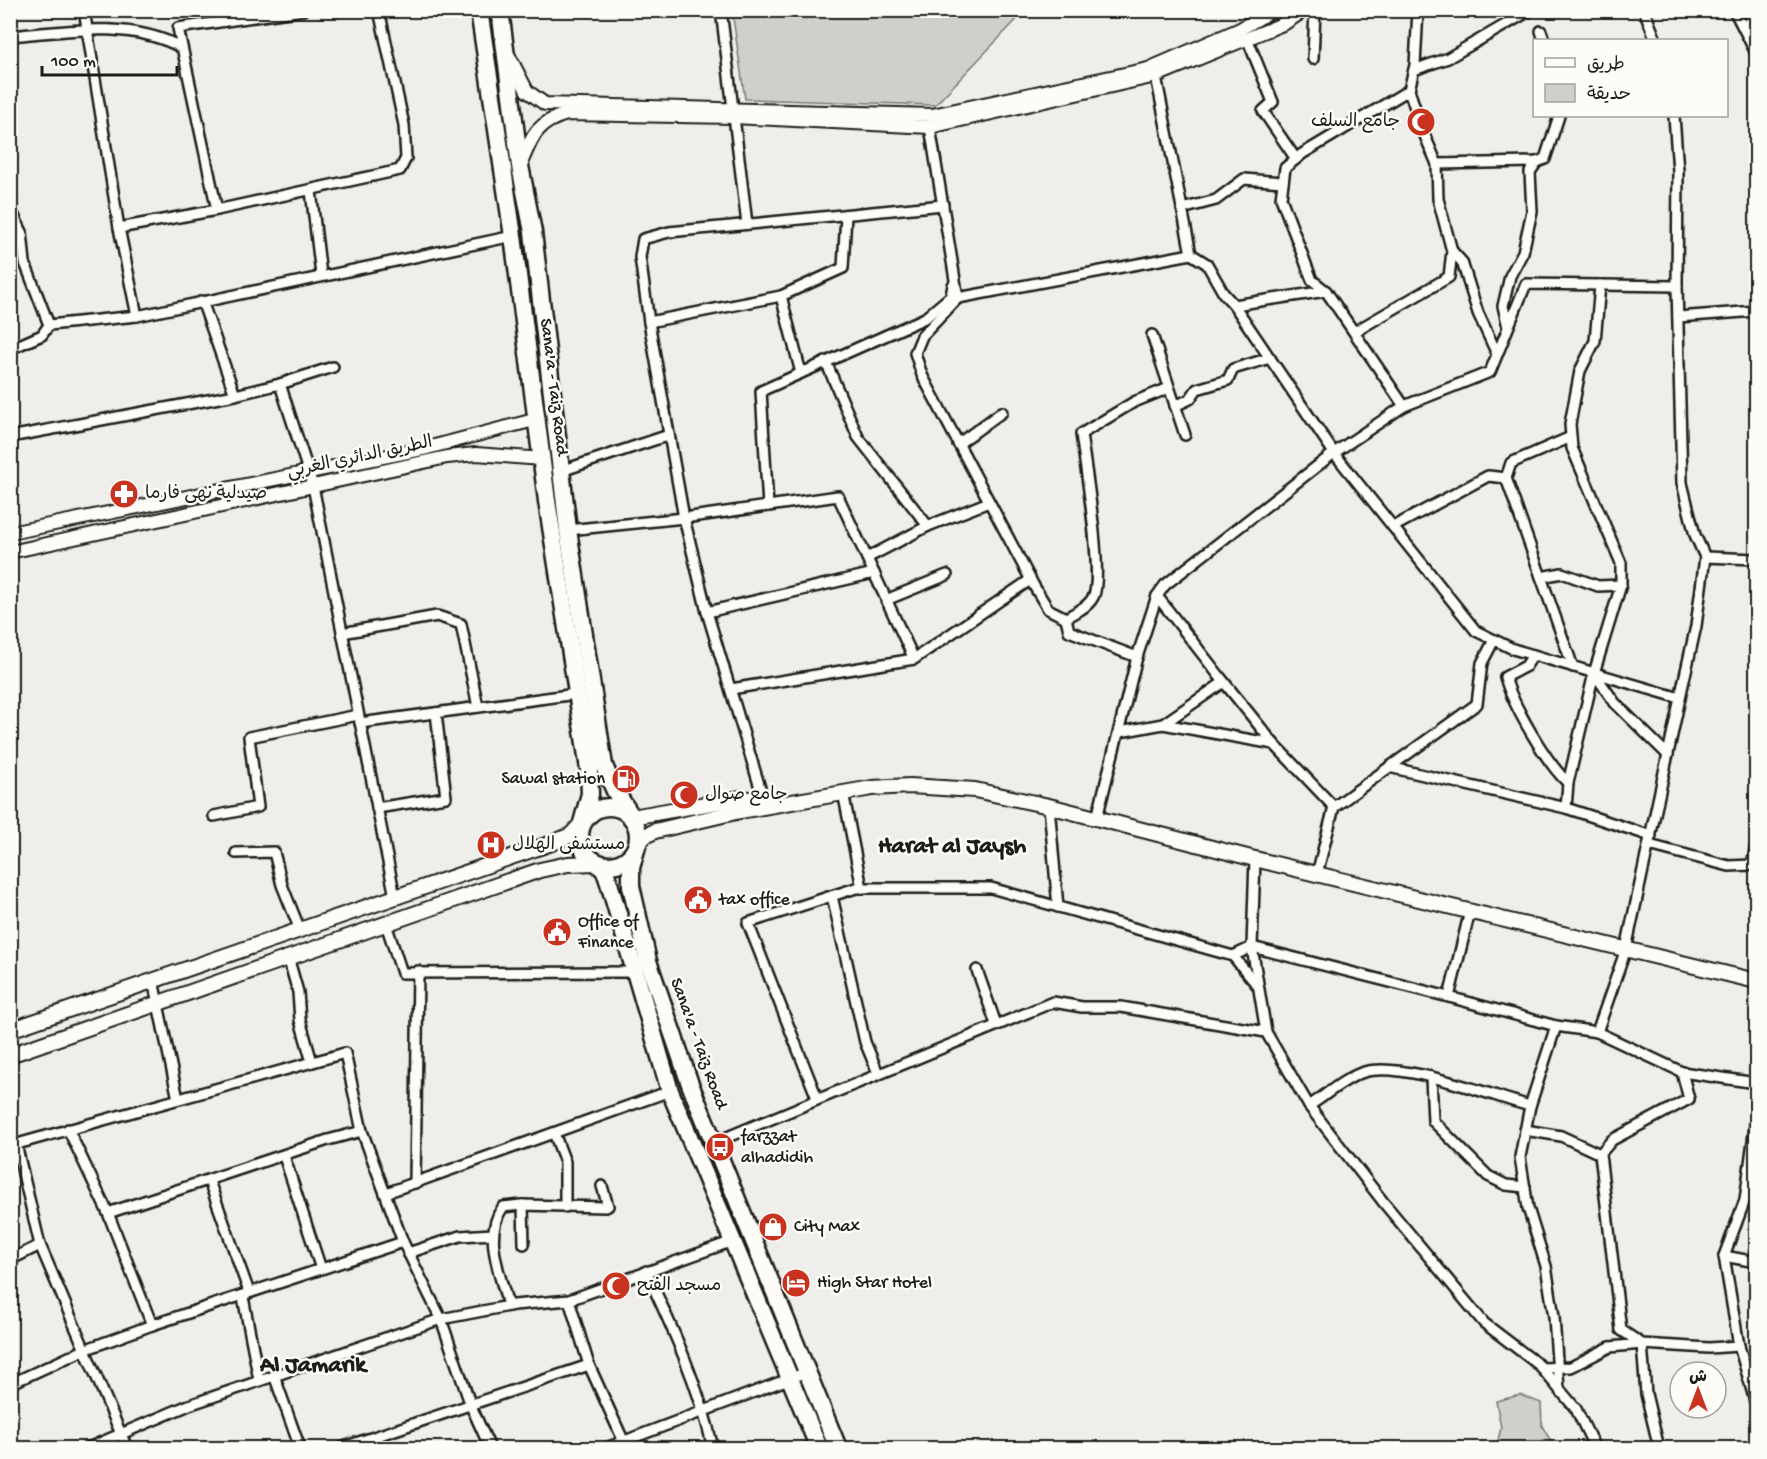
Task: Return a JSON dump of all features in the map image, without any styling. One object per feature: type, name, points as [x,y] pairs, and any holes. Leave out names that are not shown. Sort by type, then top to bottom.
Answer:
[{"type":"highway","name":"Sana'a - Taiz Road","points":[[479,10],[543,459],[568,530],[597,767]]},
{"type":"highway","name":"Sana'a - Taiz Road","points":[[500,10],[520,166],[533,232],[561,471],[556,500],[576,694],[597,767]]},
{"type":"highway","points":[[597,767],[615,790],[637,826],[637,846],[632,854],[616,865],[597,863],[589,858],[580,841],[582,823],[597,767]]},
{"type":"highway","points":[[582,823],[596,809],[606,806],[625,811],[632,817]]},
{"type":"highway","name":"Sana'a - Taiz Road","points":[[637,846],[631,868],[631,886],[648,961],[690,1084],[838,1449]]},
{"type":"highway","name":"Sana'a - Taiz Road","points":[[597,863],[605,871],[609,883],[670,1091],[819,1449]]},
{"type":"main road","points":[[520,166],[533,132],[550,119],[567,114],[734,112],[932,115],[1148,69],[1240,29],[1274,10]]},
{"type":"main road","points":[[505,48],[526,91],[545,104],[734,112],[930,128],[1156,76],[1285,22],[1305,10]]},
{"type":"main road","points":[[10,533],[427,448],[538,419]]},
{"type":"main road","name":"الطريق الدائري الغربي","points":[[10,552],[447,457],[476,454],[543,459]]},
{"type":"main road","points":[[637,846],[645,836],[655,831],[785,803],[843,792],[900,787],[944,787],[985,792],[1049,806],[1255,859],[1756,981]]},
{"type":"main road","points":[[632,817],[740,798],[785,803]]},
{"type":"main road","points":[[10,1030],[552,843],[571,835],[582,823]]},
{"type":"main road","points":[[10,1055],[540,870],[568,864],[597,863]]},
{"type":"street","points":[[84,10],[119,228],[137,316]]},
{"type":"street","points":[[217,210],[178,28],[303,10]]},
{"type":"street","points":[[119,228],[217,210],[400,170],[406,158],[404,125],[379,10]]},
{"type":"street","points":[[721,10],[747,224]]},
{"type":"street","points":[[1313,59],[1315,10]]},
{"type":"street","points":[[1354,332],[1449,277],[1452,251],[1438,199],[1437,164],[1409,90],[1414,70],[1418,10]]},
{"type":"street","points":[[1414,70],[1448,58],[1531,10]]},
{"type":"street","points":[[1644,10],[1656,39]]},
{"type":"street","points":[[1734,10],[1756,53]]},
{"type":"street","points":[[1746,32],[1754,10]]},
{"type":"street","points":[[10,36],[87,28],[164,38],[182,48]]},
{"type":"street","points":[[1247,38],[1273,102],[1263,111],[1296,159]]},
{"type":"street","points":[[1156,76],[1191,254]]},
{"type":"street","points":[[1404,406],[1326,291],[1312,280],[1294,239],[1281,198],[1285,168],[1409,90]]},
{"type":"street","points":[[1437,164],[1537,162],[1545,159],[1559,117]]},
{"type":"street","points":[[1597,1032],[1626,949],[1696,626],[1705,557],[1695,535],[1682,483],[1677,286],[1678,171],[1674,117]]},
{"type":"street","points":[[930,128],[958,298]]},
{"type":"street","points":[[1508,327],[1503,306],[1510,276],[1523,252],[1532,211],[1530,172],[1537,162]]},
{"type":"street","points":[[10,178],[11,210],[22,231],[25,263],[49,325]]},
{"type":"street","points":[[1182,209],[1216,200],[1244,178],[1283,182]]},
{"type":"street","points":[[311,190],[321,275]]},
{"type":"street","points":[[764,801],[707,612],[684,518],[649,322],[640,257],[643,239],[669,231],[943,205]]},
{"type":"street","points":[[649,322],[781,296],[843,268],[846,214]]},
{"type":"street","points":[[10,349],[42,335],[49,325],[137,316],[321,275],[513,236]]},
{"type":"street","points":[[1452,251],[1462,262],[1478,313],[1497,354]]},
{"type":"street","points":[[1066,618],[1048,609],[1030,580],[922,375],[915,353],[922,336],[958,298],[1191,254],[1207,264],[1224,294],[1234,305],[1334,453],[1476,631],[1533,655],[1680,698]]},
{"type":"street","points":[[768,506],[761,391],[925,318],[951,296],[955,280]]},
{"type":"street","points":[[1097,818],[1137,657],[1157,596],[1165,585],[1334,453],[1404,406],[1490,372],[1526,284],[1677,286]]},
{"type":"street","points":[[1566,808],[1568,783],[1594,673],[1621,585],[1621,563],[1572,448],[1570,424],[1580,371],[1594,341],[1600,285]]},
{"type":"street","points":[[1234,305],[1326,291]]},
{"type":"street","points":[[781,296],[801,373]]},
{"type":"street","points":[[202,301],[235,395]]},
{"type":"street","points":[[1678,316],[1756,311]]},
{"type":"street","points":[[1152,335],[1185,435]]},
{"type":"street","points":[[1175,406],[1190,399],[1197,390],[1228,380],[1233,369],[1270,358]]},
{"type":"street","points":[[826,362],[858,437],[928,525]]},
{"type":"street","points":[[10,437],[235,395],[333,367]]},
{"type":"street","points":[[280,384],[314,486],[395,897]]},
{"type":"street","points":[[1066,618],[1087,605],[1094,594],[1096,584],[1096,561],[1081,434],[1134,402],[1169,388]]},
{"type":"street","points":[[958,444],[1002,412]]},
{"type":"street","points":[[561,471],[669,435]]},
{"type":"street","points":[[1571,437],[1511,464],[1506,478],[1573,667]]},
{"type":"street","points":[[1393,527],[1488,476],[1506,478]]},
{"type":"street","points":[[568,530],[684,518],[838,496],[914,659]]},
{"type":"street","points":[[867,558],[928,525],[989,502]]},
{"type":"street","points":[[1705,557],[1756,559]]},
{"type":"street","points":[[707,612],[874,573]]},
{"type":"street","points":[[1541,577],[1562,573],[1598,586],[1621,585]]},
{"type":"street","points":[[886,600],[946,575]]},
{"type":"street","points":[[731,689],[914,659],[1030,580]]},
{"type":"street","points":[[1157,596],[1274,744],[1334,807]]},
{"type":"street","points":[[342,633],[437,616],[461,624],[478,707]]},
{"type":"street","points":[[1066,618],[1068,631],[1137,657]]},
{"type":"street","points":[[1317,874],[1334,807],[1477,704],[1482,663],[1494,640]]},
{"type":"street","points":[[1533,655],[1526,666],[1505,677],[1507,685],[1555,770],[1568,783]]},
{"type":"street","points":[[1594,673],[1615,703],[1668,755]]},
{"type":"street","points":[[1163,724],[1224,682]]},
{"type":"street","points":[[214,816],[258,807],[249,737],[359,719],[436,713],[576,694]]},
{"type":"street","points":[[377,808],[446,797],[436,713]]},
{"type":"street","points":[[1120,732],[1163,724],[1274,744]]},
{"type":"street","points":[[1389,767],[1566,808],[1650,840],[1729,866],[1754,865],[1756,845]]},
{"type":"street","points":[[843,792],[862,888]]},
{"type":"street","points":[[1049,806],[1058,907]]},
{"type":"street","points":[[236,853],[274,852],[282,885],[300,930]]},
{"type":"street","points":[[1255,859],[1252,947],[1266,1032],[1309,1106],[1484,1323],[1541,1368],[1576,1409],[1595,1449]]},
{"type":"street","points":[[817,1098],[748,923],[862,888],[991,888],[1233,956],[1257,985]]},
{"type":"street","points":[[832,896],[865,1042],[878,1073]]},
{"type":"street","points":[[1449,997],[1470,911]]},
{"type":"street","points":[[386,924],[402,973],[418,971],[634,972]]},
{"type":"street","points":[[1233,956],[1252,947],[1556,1026],[1597,1032],[1682,1072],[1756,1083]]},
{"type":"street","points":[[288,957],[298,992],[300,1020],[312,1062]]},
{"type":"street","points":[[977,970],[996,1024]]},
{"type":"street","points":[[415,1183],[418,971]]},
{"type":"street","points":[[153,980],[178,1099]]},
{"type":"street","points":[[713,1143],[1053,1002],[1082,1006],[1121,1007],[1266,1032]]},
{"type":"street","points":[[1556,1026],[1530,1106],[1520,1156],[1528,1208],[1544,1253],[1554,1317],[1559,1389]]},
{"type":"street","points":[[127,1449],[40,1245],[13,1145],[345,1053],[362,1131],[403,1242],[441,1319],[471,1406],[490,1449]]},
{"type":"street","points":[[1309,1106],[1363,1072],[1386,1070],[1431,1077],[1530,1106]]},
{"type":"street","points":[[1642,1344],[1621,1330],[1600,1154],[1612,1140],[1689,1099],[1682,1072]]},
{"type":"street","points":[[1431,1077],[1433,1121],[1488,1176],[1506,1185],[1525,1187]]},
{"type":"street","points":[[386,1193],[670,1091]]},
{"type":"street","points":[[1756,1119],[1745,1200],[1724,1256],[1739,1346],[1754,1386],[1756,1406]]},
{"type":"street","points":[[68,1129],[108,1213],[152,1325]]},
{"type":"street","points":[[1525,1130],[1561,1136],[1600,1154]]},
{"type":"street","points":[[108,1213],[362,1131]]},
{"type":"street","points":[[554,1133],[565,1162],[565,1208]]},
{"type":"street","points":[[284,1156],[321,1269]]},
{"type":"street","points":[[209,1181],[246,1294],[259,1380]]},
{"type":"street","points":[[508,1306],[496,1263],[493,1234],[495,1218],[503,1208],[523,1205],[565,1208],[608,1206],[602,1186]]},
{"type":"street","points":[[1745,1200],[1756,1202]]},
{"type":"street","points":[[523,1205],[524,1244]]},
{"type":"street","points":[[408,1253],[460,1236],[493,1234]]},
{"type":"street","points":[[88,1449],[120,1432],[259,1380],[441,1319],[508,1306],[569,1300],[733,1241]]},
{"type":"street","points":[[10,1384],[84,1350],[152,1325],[403,1242]]},
{"type":"street","points":[[10,1260],[40,1245]]},
{"type":"street","points":[[1724,1256],[1756,1262]]},
{"type":"street","points":[[646,1271],[674,1330],[705,1413],[713,1449]]},
{"type":"street","points":[[569,1300],[590,1365],[624,1442]]},
{"type":"street","points":[[1541,1368],[1571,1367],[1610,1347],[1642,1344],[1709,1348],[1739,1346]]},
{"type":"street","points":[[1642,1344],[1646,1394],[1659,1449]]},
{"type":"street","points":[[341,1449],[590,1365]]},
{"type":"street","points":[[606,1449],[807,1372]]},
{"type":"street","points":[[274,1375],[300,1449]]},
{"type":"green space","points":[[732,10],[1025,11],[935,105],[745,99]]},
{"type":"green space","points":[[1520,1395],[1541,1403],[1542,1426],[1555,1448],[1496,1448],[1501,1428],[1496,1401]]},
{"type":"place","name":"جامع السلف","points":[[1421,122]]},
{"type":"place","name":"صيدلية نهى فارما","points":[[124,494]]},
{"type":"place","name":"Sawal station","points":[[626,779]]},
{"type":"place","name":"جامع صوال","points":[[684,795]]},
{"type":"place","name":"مستشفى الهلال","points":[[491,845]]},
{"type":"place","name":"tax office","points":[[698,900]]},
{"type":"place","name":"Office of Finance","points":[[557,932]]},
{"type":"place","name":"farzzat alhadidih","points":[[720,1147]]},
{"type":"place","name":"City Max","points":[[773,1227]]},
{"type":"place","name":"High Star Hotel","points":[[796,1283]]},
{"type":"place","name":"مسجد الفتح","points":[[616,1286]]},
{"type":"district","name":"Harat al Jaysh","points":[[952,847]]},
{"type":"district","name":"Al Jamarik","points":[[313,1366]]}]
